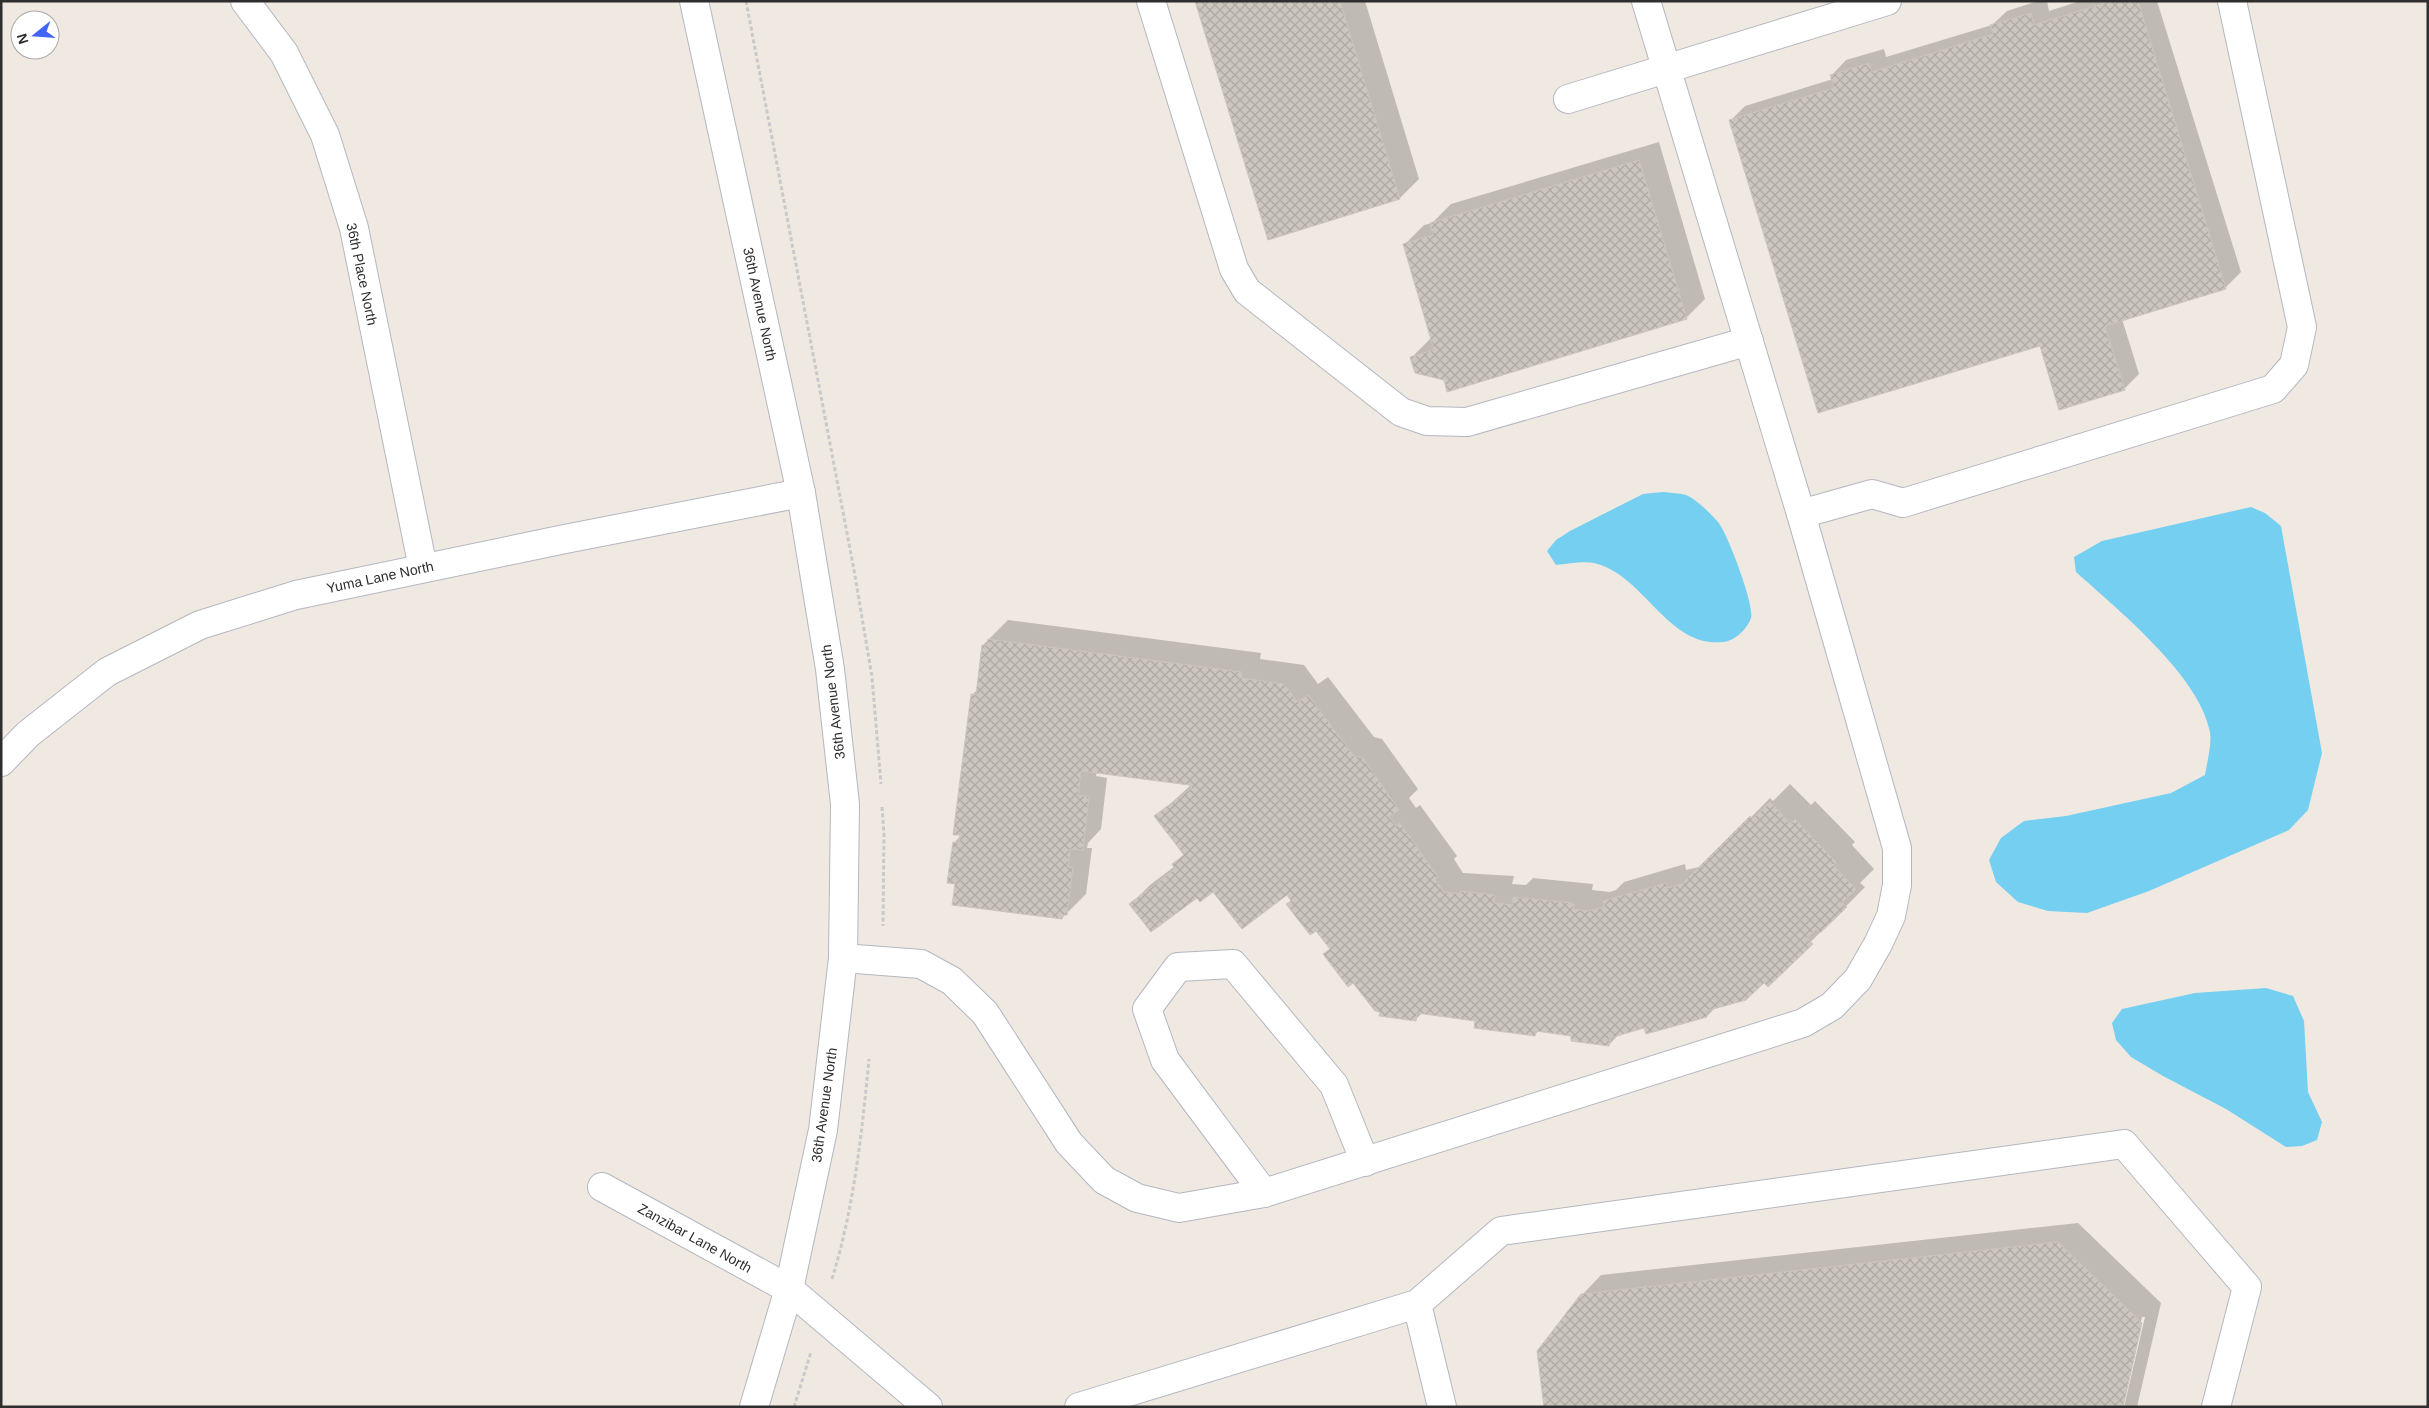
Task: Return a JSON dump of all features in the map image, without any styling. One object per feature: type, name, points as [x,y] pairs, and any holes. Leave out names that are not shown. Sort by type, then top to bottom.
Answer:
[{"type":"street","name":"36th Place North","points":[[245,1],[284,53],[325,135],[354,228],[423,568]]},
{"type":"street","name":"36th Avenue North","points":[[694,1],[801,494],[830,669],[845,804],[843,958],[823,1130],[789,1289],[754,1407]]},
{"type":"street","points":[[1151,1],[1234,270],[1247,291],[1401,412],[1427,421],[1467,422],[1749,341]]},
{"type":"street","points":[[843,958],[921,964],[952,982],[985,1013],[1069,1144],[1104,1180],[1137,1198],[1179,1208],[1264,1193],[1803,1023],[1832,1006],[1858,979],[1891,916],[1897,885],[1897,848],[1801,514],[1646,1]]},
{"type":"street","points":[[1568,99],[1887,1]]},
{"type":"street","points":[[1801,514],[1872,494],[1903,503],[1913,500],[2273,389],[2294,365],[2302,327],[2232,1]]},
{"type":"street","name":"Yuma Lane North","points":[[1,762],[28,734],[108,672],[200,625],[296,595],[423,568],[801,494]]},
{"type":"street","points":[[1264,1193],[1166,1060],[1162,1051],[1146,1009],[1178,968],[1233,964],[1334,1085],[1365,1162]]},
{"type":"street","points":[[1079,1407],[1417,1304],[1501,1231],[2124,1144],[2247,1287],[2216,1407]]},
{"type":"street","name":"Zanzibar Lane North","points":[[602,1186],[789,1289],[928,1407]]},
{"type":"street","points":[[1417,1304],[1442,1407]]},
{"type":"water","points":[[1663,492],[1686,495],[1694,500],[1718,522],[1728,540],[1745,585],[1751,611],[1751,618],[1747,626],[1732,639],[1723,642],[1703,641],[1686,634],[1671,623],[1628,581],[1612,570],[1590,562],[1556,565],[1547,551],[1556,540],[1570,531],[1643,494]]},
{"type":"water","points":[[2251,507],[2265,513],[2281,526],[2322,753],[2308,810],[2289,830],[2149,891],[2087,913],[2048,911],[2018,902],[1996,882],[1989,860],[2001,838],[2024,821],[2066,816],[2171,793],[2205,775],[2209,754],[2210,732],[2203,710],[2190,688],[2155,645],[2076,572],[2074,557],[2102,541]]},
{"type":"water","points":[[2266,988],[2293,996],[2304,1021],[2308,1092],[2322,1122],[2317,1140],[2302,1146],[2286,1147],[2226,1109],[2131,1057],[2116,1040],[2112,1023],[2122,1009],[2195,993]]},
{"type":"building","points":[[1195,1],[1340,1],[1400,199],[1268,240]]},
{"type":"building","points":[[2111,1],[2138,1],[2226,289],[2105,326],[2125,390],[2059,410],[2040,346],[1818,413],[1729,120],[1834,88],[1830,75],[1869,63],[1872,72],[1993,34],[1990,25],[2031,13],[2034,25]]},
{"type":"building","points":[[1639,160],[1687,319],[1447,392],[1444,380],[1415,373],[1410,357],[1434,350],[1403,244],[1433,235],[1430,223]]},
{"type":"building","points":[[988,639],[1242,672],[1241,678],[1284,684],[1298,702],[1308,695],[1354,756],[1363,758],[1399,810],[1389,817],[1396,826],[1400,823],[1438,877],[1435,879],[1444,892],[1460,894],[1460,891],[1495,895],[1494,903],[1512,905],[1513,897],[1574,903],[1573,909],[1589,911],[1605,907],[1603,901],[1666,883],[1667,888],[1682,884],[1750,816],[1753,819],[1770,802],[1791,824],[1795,819],[1836,862],[1833,865],[1856,889],[1842,903],[1847,907],[1820,933],[1816,929],[1807,938],[1813,944],[1768,987],[1764,983],[1746,1000],[1706,1011],[1707,1017],[1646,1034],[1644,1028],[1610,1038],[1609,1046],[1571,1041],[1571,1036],[1536,1031],[1535,1036],[1474,1028],[1475,1021],[1417,1013],[1416,1021],[1379,1016],[1380,1012],[1375,1011],[1353,983],[1348,987],[1323,954],[1330,949],[1316,931],[1310,935],[1286,904],[1291,901],[1287,895],[1242,929],[1213,892],[1200,902],[1197,898],[1151,932],[1129,904],[1175,869],[1172,864],[1184,855],[1154,816],[1192,788],[1189,785],[1081,771],[1078,795],[1089,797],[1083,850],[1070,849],[1068,867],[1073,867],[1067,915],[1063,915],[1062,919],[952,905],[955,884],[947,883],[953,842],[959,843],[960,835],[953,835],[971,694],[976,695],[982,645],[987,645]]},
{"type":"building","points":[[2058,1242],[2142,1323],[2123,1407],[1544,1407],[1537,1351],[1581,1294]]}]
